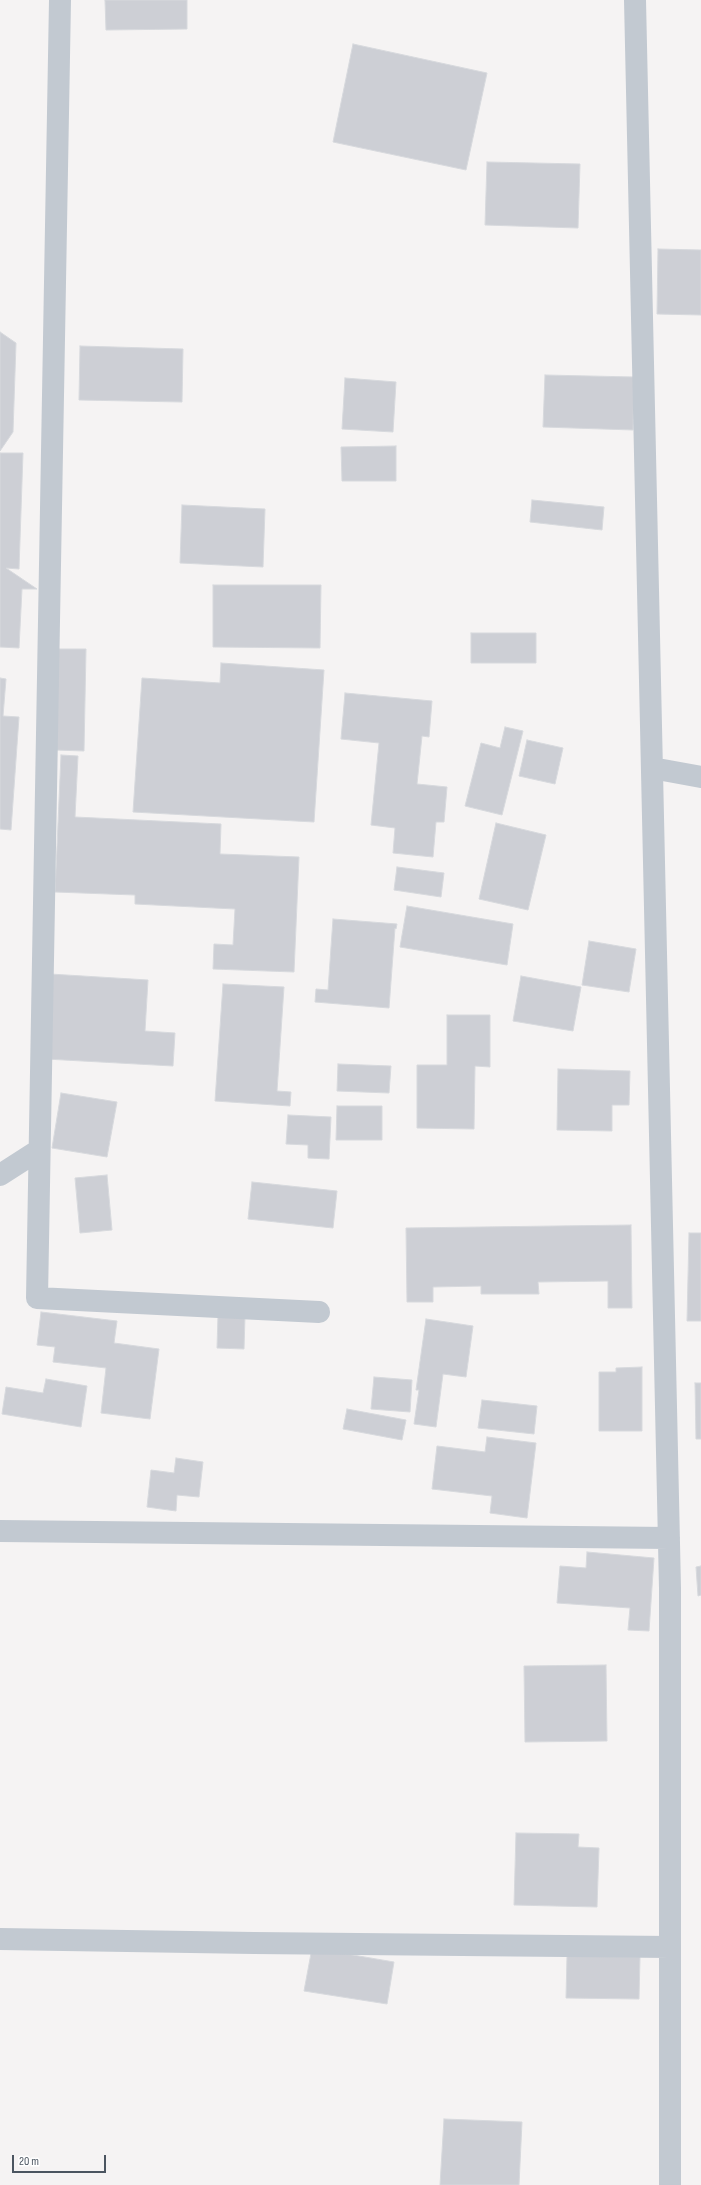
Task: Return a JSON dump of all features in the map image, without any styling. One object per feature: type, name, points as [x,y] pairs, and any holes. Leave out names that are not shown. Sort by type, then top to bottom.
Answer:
[{"type":"street","points":[[60,0],[37,1298],[319,1312]]},
{"type":"street","points":[[635,0],[669,1538],[670,2185]]},
{"type":"street","points":[[652,768],[701,777]]},
{"type":"street","points":[[0,1175],[39,1150]]},
{"type":"street","points":[[0,1531],[669,1538]]},
{"type":"street","points":[[0,1939],[670,1947]]},
{"type":"building","points":[[105,0],[187,0],[187,29],[106,30]]},
{"type":"building","points":[[353,44],[487,73],[466,170],[333,142]]},
{"type":"building","points":[[487,162],[580,164],[578,228],[485,225]]},
{"type":"building","points":[[658,249],[701,250],[701,315],[657,314]]},
{"type":"building","points":[[0,332],[16,343],[13,432],[0,451]]},
{"type":"building","points":[[80,346],[183,349],[182,402],[79,400]]},
{"type":"building","points":[[545,375],[634,377],[633,430],[543,427]]},
{"type":"building","points":[[345,378],[396,382],[393,432],[342,429]]},
{"type":"building","points":[[396,446],[396,481],[342,481],[341,447]]},
{"type":"building","points":[[0,453],[23,453],[19,569],[6,568],[37,589],[22,589],[19,648],[0,647]]},
{"type":"building","points":[[532,500],[604,507],[602,530],[530,522]]},
{"type":"building","points":[[182,505],[265,509],[263,567],[180,563]]},
{"type":"building","points":[[213,585],[321,585],[320,648],[213,647]]},
{"type":"building","points":[[471,633],[536,633],[536,663],[471,663]]},
{"type":"building","points":[[57,649],[86,649],[84,751],[55,750]]},
{"type":"building","points":[[221,663],[324,670],[314,822],[133,812],[142,678],[220,683]]},
{"type":"building","points":[[0,678],[6,679],[3,716],[19,717],[11,830],[0,829]]},
{"type":"building","points":[[345,693],[432,701],[429,737],[422,736],[417,784],[447,787],[444,822],[436,822],[433,857],[393,853],[395,828],[371,825],[379,743],[341,739]]},
{"type":"building","points":[[505,727],[523,731],[502,815],[465,806],[481,743],[500,748]]},
{"type":"building","points":[[527,740],[563,748],[555,784],[519,776]]},
{"type":"building","points":[[61,755],[78,756],[75,817],[221,824],[220,854],[299,857],[294,972],[213,969],[214,944],[233,945],[235,909],[135,904],[135,895],[55,892]]},
{"type":"building","points":[[496,823],[546,835],[528,910],[479,899]]},
{"type":"building","points":[[397,867],[444,873],[441,897],[394,890]]},
{"type":"building","points":[[407,906],[513,924],[507,965],[400,947]]},
{"type":"building","points":[[333,919],[397,924],[396,929],[395,928],[389,1008],[315,1002],[316,989],[328,990]]},
{"type":"building","points":[[589,941],[636,949],[629,992],[582,985]]},
{"type":"building","points":[[50,974],[148,980],[145,1031],[175,1033],[173,1066],[46,1059]]},
{"type":"building","points":[[521,976],[581,987],[573,1031],[513,1021]]},
{"type":"building","points":[[223,984],[284,987],[277,1091],[291,1092],[290,1106],[215,1101]]},
{"type":"building","points":[[447,1015],[490,1015],[490,1067],[475,1066],[474,1129],[417,1128],[417,1065],[447,1065]]},
{"type":"building","points":[[338,1064],[391,1066],[389,1093],[337,1091]]},
{"type":"building","points":[[558,1069],[630,1071],[629,1105],[612,1105],[612,1131],[557,1130]]},
{"type":"building","points":[[61,1093],[117,1102],[107,1157],[52,1148]]},
{"type":"building","points":[[337,1106],[382,1106],[382,1140],[336,1140]]},
{"type":"building","points":[[288,1115],[331,1117],[329,1159],[308,1158],[308,1145],[286,1144]]},
{"type":"building","points":[[107,1175],[112,1230],[80,1233],[75,1178]]},
{"type":"building","points":[[252,1182],[337,1191],[333,1228],[248,1219]]},
{"type":"building","points":[[631,1225],[632,1308],[608,1308],[608,1281],[538,1282],[539,1294],[481,1294],[481,1286],[433,1287],[433,1302],[407,1302],[406,1228]]},
{"type":"building","points":[[689,1233],[701,1233],[701,1321],[687,1321]]},
{"type":"building","points":[[41,1312],[117,1321],[114,1343],[159,1349],[150,1419],[101,1413],[106,1368],[53,1362],[55,1347],[37,1345]]},
{"type":"building","points":[[218,1315],[245,1316],[244,1349],[217,1348]]},
{"type":"building","points":[[426,1319],[473,1326],[466,1377],[443,1374],[436,1427],[414,1424],[419,1390],[416,1390]]},
{"type":"building","points":[[642,1367],[642,1431],[599,1431],[599,1372],[616,1372],[616,1368]]},
{"type":"building","points":[[374,1377],[412,1380],[410,1412],[371,1409]]},
{"type":"building","points":[[46,1379],[87,1386],[81,1427],[2,1414],[6,1387],[43,1393]]},
{"type":"building","points":[[695,1383],[701,1383],[701,1439],[696,1439]]},
{"type":"building","points":[[482,1400],[537,1406],[534,1434],[478,1428]]},
{"type":"building","points":[[347,1409],[406,1420],[402,1440],[343,1429]]},
{"type":"building","points":[[487,1437],[536,1443],[527,1518],[490,1513],[492,1496],[432,1489],[437,1446],[485,1452]]},
{"type":"building","points":[[176,1458],[203,1462],[199,1497],[177,1495],[176,1511],[147,1507],[151,1470],[174,1473]]},
{"type":"building","points":[[587,1552],[654,1558],[649,1631],[628,1630],[630,1608],[557,1603],[560,1566],[586,1568]]},
{"type":"building","points":[[701,1566],[701,1595],[698,1596],[696,1567]]},
{"type":"building","points":[[606,1665],[607,1741],[525,1742],[524,1666]]},
{"type":"building","points":[[516,1833],[579,1834],[578,1847],[599,1848],[597,1907],[514,1905]]},
{"type":"building","points":[[312,1948],[394,1962],[387,2004],[304,1991]]},
{"type":"building","points":[[567,1956],[640,1957],[639,1999],[566,1998]]},
{"type":"building","points":[[444,2119],[522,2122],[519,2185],[440,2185]]}]
